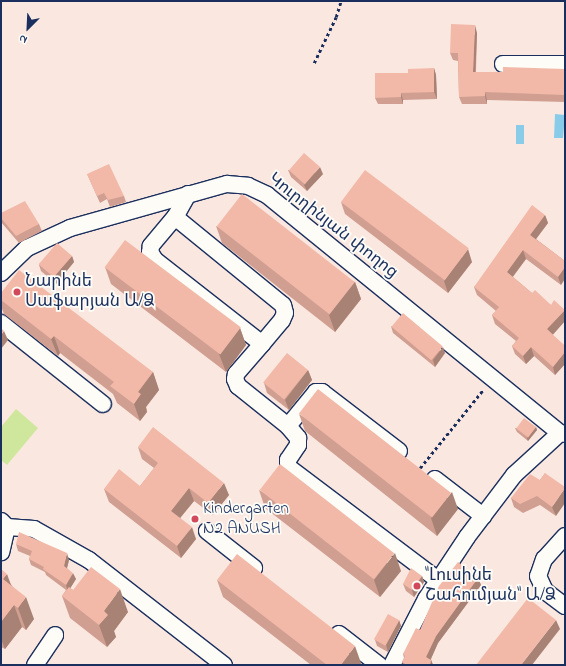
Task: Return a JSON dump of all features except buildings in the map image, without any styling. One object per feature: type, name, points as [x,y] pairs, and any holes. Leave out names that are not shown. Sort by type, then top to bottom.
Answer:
[{"type":"street","points":[[503,64],[565,64]]},
{"type":"street","name":"Կուրղինյան փողոց","points":[[11,270],[27,248],[70,228],[227,184],[248,186],[267,194],[492,378],[562,433]]},
{"type":"street","points":[[188,194],[175,217],[151,246],[150,252],[156,260],[262,344]]},
{"type":"street","points":[[175,217],[283,305],[285,313],[282,320],[236,374],[235,379],[238,386],[288,426],[298,438],[298,445],[288,460],[288,467],[438,580]]},
{"type":"street","points":[[1,323],[102,404]]},
{"type":"street","points":[[288,426],[316,392],[322,392],[483,516]]},
{"type":"street","points":[[392,665],[438,580],[483,516],[514,475],[562,433]]},
{"type":"street","points":[[1,552],[4,524],[34,529],[89,560],[224,665]]},
{"type":"street","points":[[207,531],[268,579]]},
{"type":"street","points":[[565,536],[544,559],[538,576],[545,591],[565,606]]},
{"type":"street","points":[[324,622],[379,665]]},
{"type":"street","points":[[35,665],[56,635]]},
{"type":"path","points":[[314,63],[336,17],[340,1]]},
{"type":"path","points":[[417,466],[492,378]]},
{"type":"green space","points":[[16,409],[38,428],[7,465],[1,460],[1,427]]},
{"type":"water","points":[[555,114],[565,115],[563,138],[554,138]]},
{"type":"water","points":[[516,125],[524,125],[524,144],[516,144]]},
{"type":"place","name":"Նարինե Սաֆարյան Ա/Ձ","points":[[17,292]]},
{"type":"place","name":"Kindergarten N2 ANUSH","points":[[195,519]]},
{"type":"place","name":"\"Լուսինե Շահումյան\" Ա/Ձ","points":[[417,586]]}]
